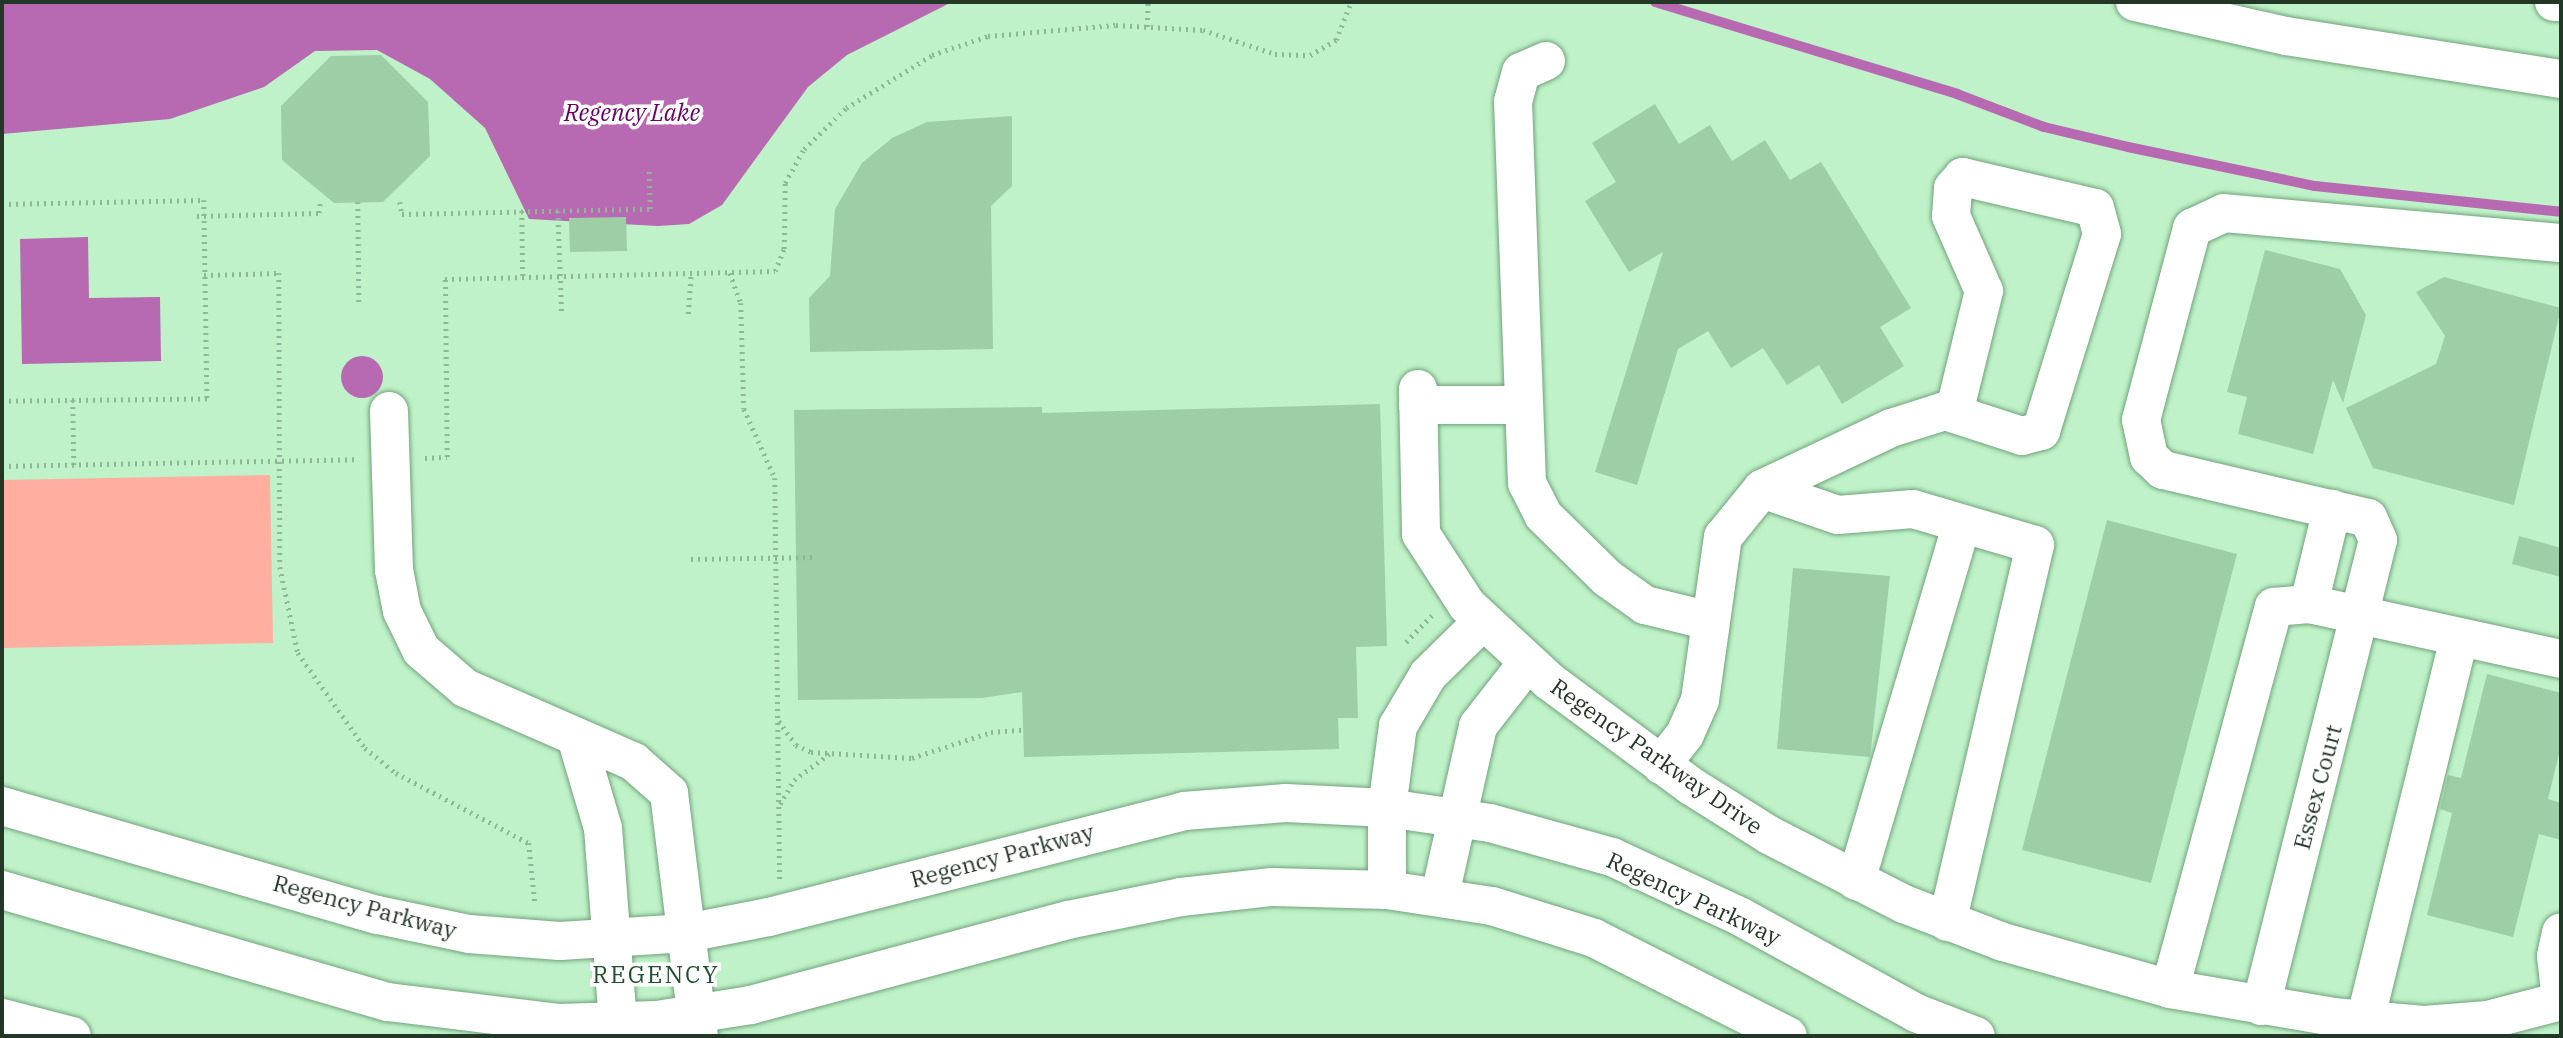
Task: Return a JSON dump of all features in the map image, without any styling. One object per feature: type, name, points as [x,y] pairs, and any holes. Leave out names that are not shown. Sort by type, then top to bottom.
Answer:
[{"type":"main road","points":[[2135,2],[2298,39],[2561,79]]},
{"type":"main road","points":[[2554,2],[2561,2]]},
{"type":"main road","points":[[1546,61],[1521,72],[1513,101],[1520,405],[1527,483],[1543,515],[1626,593],[1664,612],[1710,621]]},
{"type":"main road","points":[[1661,765],[1697,710],[1723,537],[1762,489],[1891,428],[1954,413],[2022,436],[2041,432],[2102,234],[2095,208],[1963,177],[1954,188],[1951,216],[1984,291],[1954,413]]},
{"type":"main road","points":[[2170,989],[2292,606],[2332,509],[2163,470],[2143,445],[2141,420],[2192,228],[2224,214],[2561,243]]},
{"type":"main road","name":"Regency Parkway Drive","points":[[1520,405],[1418,397],[1421,534],[1448,582],[1483,621],[1528,662],[1661,765],[1734,814],[1856,881],[1947,922],[2170,989],[2365,1021],[2449,1025],[2514,1026],[2561,1001]]},
{"type":"main road","points":[[389,411],[397,590],[421,650],[465,688],[642,766],[669,793],[699,1026]]},
{"type":"main road","points":[[1762,489],[1838,515],[1913,509],[2030,541],[2037,553],[1947,922]]},
{"type":"main road","name":"Essex Court","points":[[2261,1006],[2376,568],[2376,526],[2332,509]]},
{"type":"main road","points":[[1856,881],[1962,524]]},
{"type":"main road","points":[[2292,606],[2561,659]]},
{"type":"main road","points":[[1387,890],[1387,808],[1394,742],[1409,701],[1483,621]]},
{"type":"main road","points":[[2365,1021],[2459,639]]},
{"type":"main road","name":"Regency Parkway Drive","points":[[1440,895],[1455,817],[1478,726],[1528,662]]},
{"type":"main road","points":[[576,737],[598,800],[619,1030]]},
{"type":"main road","name":"Regency Parkway","points":[[2,806],[421,925],[516,940],[611,940],[687,933],[823,905],[1160,815],[1275,803],[1387,808],[1455,817],[1553,838],[1647,871],[1892,1001],[1976,1036]]},
{"type":"main road","points":[[2,890],[388,1002],[499,1020],[619,1030],[699,1026],[1147,902],[1272,887],[1387,890],[1440,895],[1594,938],[1788,1036]]},
{"type":"main road","points":[[2561,933],[2556,956],[2561,1001]]},
{"type":"main road","points":[[2,1018],[72,1036]]},
{"type":"path","points":[[2,466],[447,457],[445,279],[730,273],[780,267],[784,191],[792,167],[830,120],[893,75],[988,36],[1147,27],[1203,30],[1275,54],[1310,55],[1336,40],[1350,2]]},
{"type":"path","points":[[1147,27],[1148,3]]},
{"type":"path","points":[[400,202],[402,214],[650,209],[649,167]]},
{"type":"path","points":[[2,204],[204,200],[201,216],[207,399],[2,401]]},
{"type":"path","points":[[358,202],[359,304]]},
{"type":"path","points":[[201,216],[319,213],[320,203]]},
{"type":"path","points":[[522,211],[523,277]]},
{"type":"path","points":[[558,211],[562,316]]},
{"type":"path","points":[[204,275],[279,273],[280,460],[285,606],[298,653],[317,686],[365,748],[396,773],[520,834],[536,864],[535,903]]},
{"type":"path","points":[[688,314],[691,273]]},
{"type":"path","points":[[730,273],[741,303],[744,409],[775,478],[780,879]]},
{"type":"path","points":[[73,400],[74,465]]},
{"type":"path","points":[[691,559],[813,557]]},
{"type":"path","points":[[778,721],[796,745],[829,754],[912,758],[991,732],[1023,730]]},
{"type":"path","points":[[779,805],[794,780],[829,754]]},
{"type":"shaded area","points":[[270,475],[273,643],[2,648],[2,480]]},
{"type":"water","name":"Regency Lake","points":[[2,2],[952,2],[847,55],[808,87],[722,205],[689,224],[658,226],[529,219],[485,128],[430,79],[377,50],[315,51],[264,87],[170,119],[2,134]]},
{"type":"water","points":[[88,237],[89,298],[160,297],[161,361],[22,364],[20,239]]},
{"type":"water","points":[[362,356],[376,363],[383,377],[376,391],[362,398],[348,391],[341,377],[348,363]]},
{"type":"building","points":[[381,55],[428,102],[430,156],[383,202],[334,203],[282,160],[281,106],[331,56]]},
{"type":"building","points":[[1655,104],[1679,144],[1710,125],[1732,161],[1765,140],[1790,180],[1821,162],[1911,308],[1880,327],[1904,366],[1842,404],[1819,365],[1787,385],[1763,348],[1731,368],[1708,331],[1678,349],[1637,485],[1595,472],[1663,252],[1629,272],[1585,201],[1616,182],[1592,143]]},
{"type":"building","points":[[1012,116],[1012,186],[991,206],[993,349],[810,352],[809,298],[830,276],[835,209],[862,163],[892,138],[927,122]]},
{"type":"building","points":[[626,217],[627,251],[570,252],[569,218]]},
{"type":"building","points":[[2265,250],[2340,269],[2366,315],[2343,403],[2333,380],[2313,454],[2238,434],[2247,397],[2227,392]]},
{"type":"building","points":[[2444,277],[2561,308],[2514,505],[2373,468],[2346,408],[2436,364],[2445,336],[2416,292]]},
{"type":"building","points":[[1380,404],[1387,646],[1356,647],[1358,718],[1338,718],[1339,749],[1024,757],[1022,692],[982,698],[798,700],[794,410],[1042,407],[1042,413]]},
{"type":"building","points":[[2107,520],[2237,554],[2151,883],[2022,850]]},
{"type":"building","points":[[2519,536],[2561,548],[2561,577],[2512,564]]},
{"type":"building","points":[[1793,568],[1890,576],[1870,757],[1777,749]]},
{"type":"building","points":[[2487,674],[2561,693],[2561,746],[2548,799],[2561,803],[2561,840],[2539,834],[2513,937],[2427,915],[2452,813],[2440,809],[2448,775],[2461,778]]},
{"type":"waterway","points":[[1655,2],[1957,94],[2044,127],[2128,147],[2315,186],[2561,212]]},
{"type":"district","name":"REGENCY","points":[[656,975]]}]
